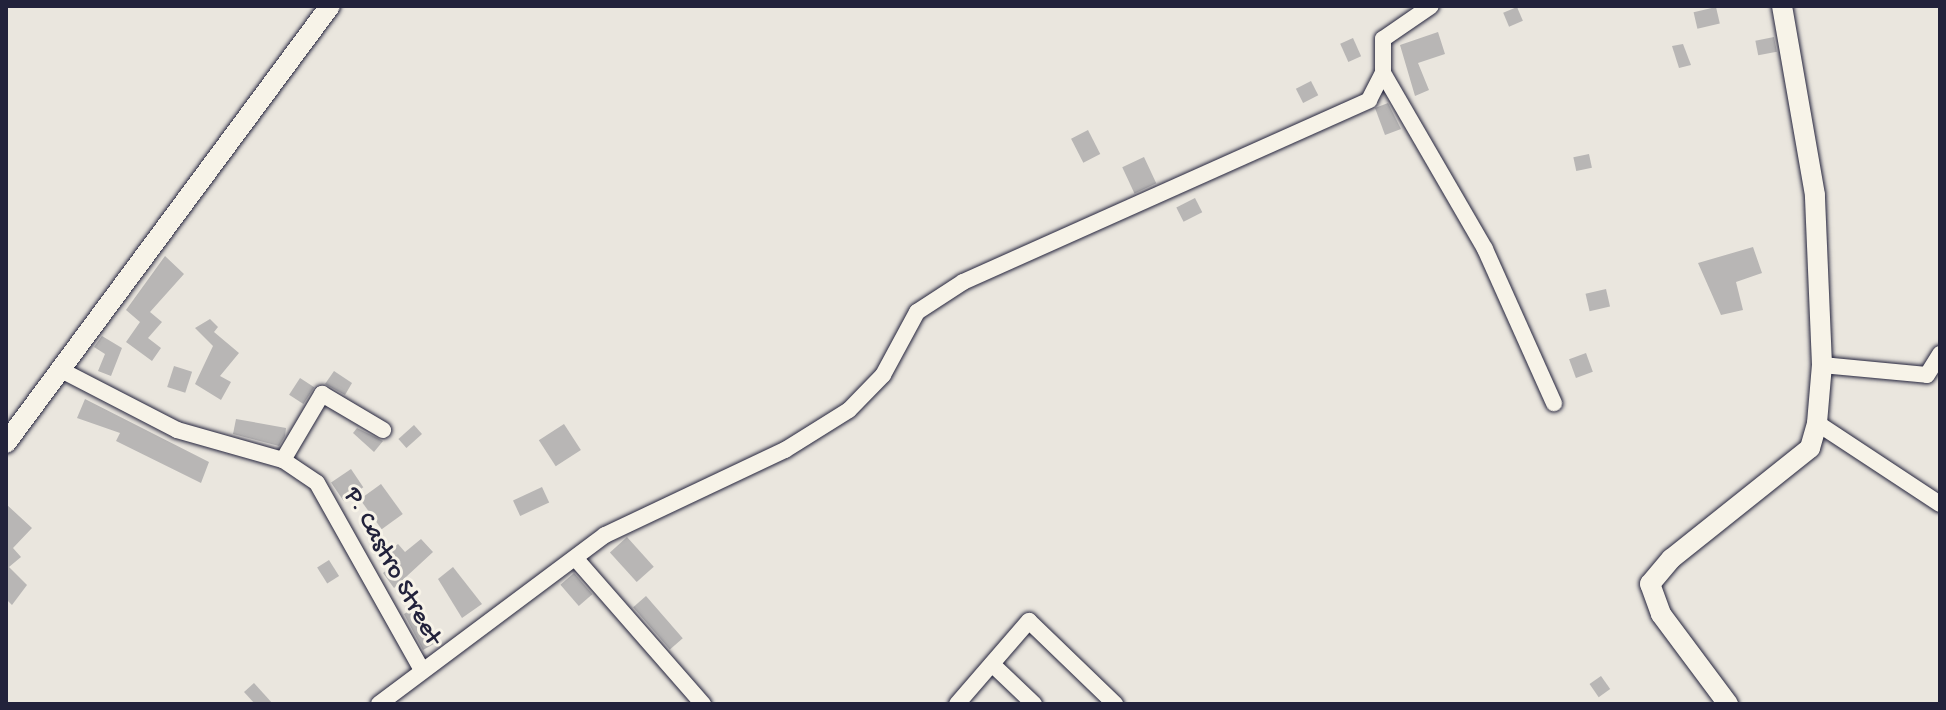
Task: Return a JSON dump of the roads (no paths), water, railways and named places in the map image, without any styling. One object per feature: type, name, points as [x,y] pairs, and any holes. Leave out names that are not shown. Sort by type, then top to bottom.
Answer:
[{"type":"street","points":[[6,443],[330,6]]},
{"type":"street","points":[[379,704],[421,668],[576,559],[605,535],[785,450],[849,410],[883,375],[917,312],[963,282],[1351,112],[1377,91],[1383,73],[1383,39],[1431,6]]},
{"type":"street","points":[[1728,704],[1661,614],[1650,584],[1671,559],[1810,448],[1817,423],[1822,365],[1815,195],[1782,6]]},
{"type":"street","points":[[1383,73],[1485,249],[1554,403]]},
{"type":"street","points":[[1822,365],[1927,375],[1940,354]]},
{"type":"street","name":"P. Castro Street","points":[[61,370],[177,430],[283,460],[317,483],[421,668]]},
{"type":"street","points":[[283,460],[322,394],[383,430]]},
{"type":"street","points":[[1817,423],[1940,504]]},
{"type":"street","points":[[576,559],[703,704]]},
{"type":"street","points":[[957,704],[1029,621],[1115,704]]},
{"type":"street","points":[[992,664],[1034,704]]}]
